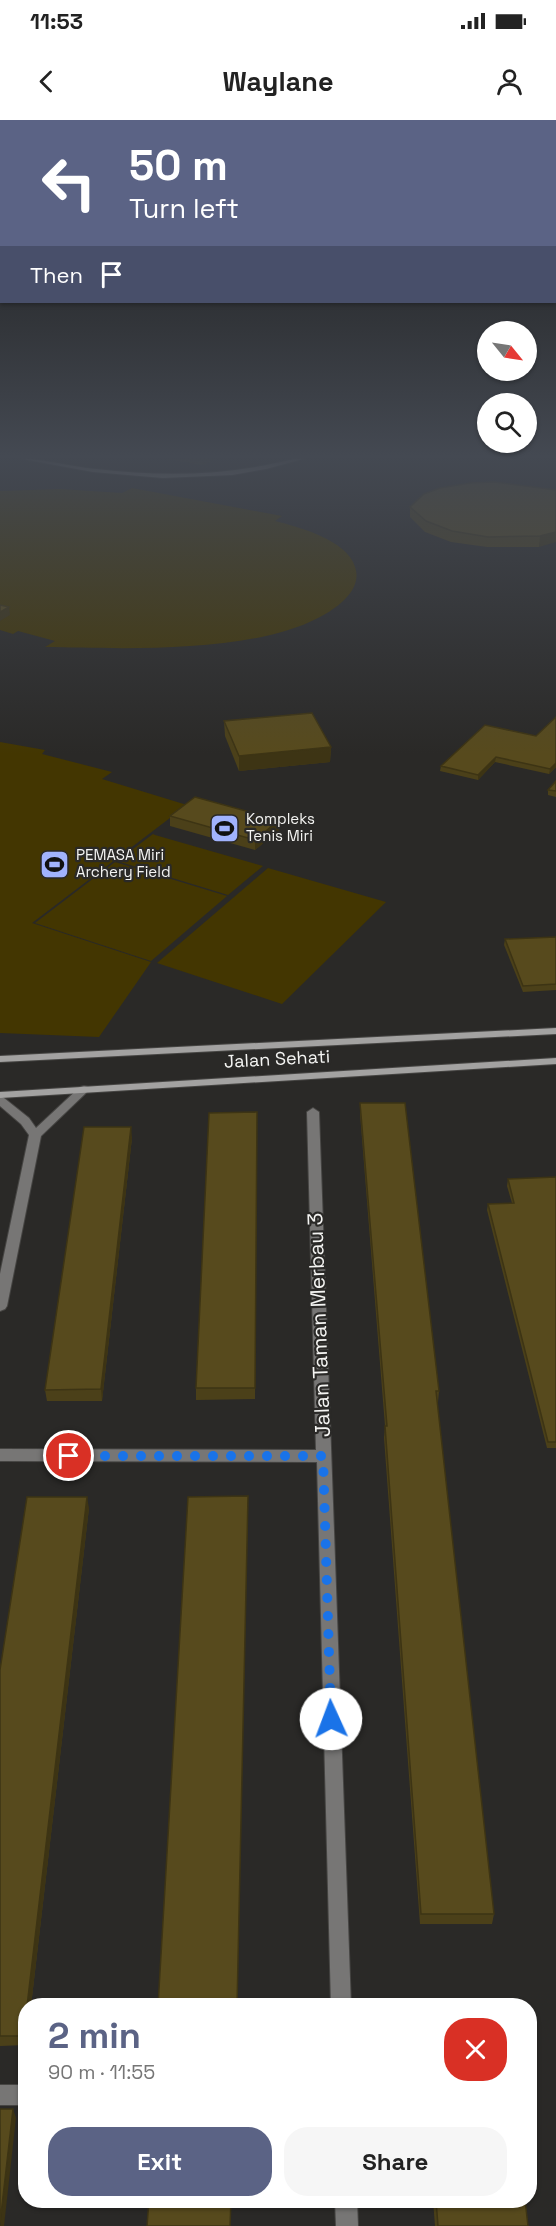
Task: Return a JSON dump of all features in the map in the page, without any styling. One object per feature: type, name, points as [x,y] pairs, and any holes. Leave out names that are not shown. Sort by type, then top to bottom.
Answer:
[{"type":"main road","name":"Jalan Sehati","points":[[0,1059],[556,1031]]},
{"type":"main road","points":[[0,1067],[24,1057]]},
{"type":"main road","name":"Jalan Sehati","points":[[0,1097],[84,1089],[556,1061]]},
{"type":"street","points":[[0,1306],[35,1135],[84,1089]]},
{"type":"street","points":[[0,1097],[25,1121],[35,1135]]},
{"type":"street","name":"Jalan Taman Merbau 3","points":[[313,1112],[341,1998]]},
{"type":"street","points":[[0,1455],[323,1456]]},
{"type":"street","points":[[0,2095],[18,2095]]},
{"type":"street","points":[[346,2208],[347,2226]]},
{"type":"shaded area","points":[[0,557],[349,557],[356,572],[354,586],[349,595],[315,620],[280,632],[241,641],[157,648],[45,647],[55,641],[18,631],[13,634],[0,630]]},
{"type":"shaded area","name":"PEMASA Miri Archery Field","points":[[0,742],[45,750],[42,754],[112,772],[102,779],[187,805],[32,923],[151,962],[99,1037],[0,1033]]},
{"type":"shaded area","points":[[153,834],[263,866],[228,895],[117,861]]},
{"type":"shaded area","points":[[115,862],[227,896],[151,961],[35,923]]},
{"type":"shaded area","points":[[268,868],[386,902],[282,1004],[157,963]]},
{"type":"building","points":[[0,605],[9,607],[0,612]]},
{"type":"building","points":[[312,713],[331,747],[239,756],[224,721]]},
{"type":"building","points":[[556,717],[556,763],[550,769],[496,757],[478,775],[441,766],[485,725],[536,736]]},
{"type":"building","points":[[556,781],[556,791],[548,790]]},
{"type":"building","points":[[195,797],[279,820],[255,840],[170,816]]},
{"type":"building","points":[[556,937],[556,984],[523,986],[505,939]]},
{"type":"building","points":[[360,1103],[405,1103],[439,1391],[436,1391],[494,1914],[421,1914],[385,1426],[387,1426]]},
{"type":"building","points":[[257,1112],[255,1388],[196,1388],[209,1113]]},
{"type":"building","points":[[84,1127],[131,1127],[101,1389],[45,1390]]},
{"type":"building","points":[[556,1177],[556,1442],[548,1442],[488,1204],[514,1203],[508,1179]]},
{"type":"building","points":[[248,1496],[237,1998],[158,1998],[188,1497]]},
{"type":"building","points":[[27,1497],[87,1497],[28,1998],[18,1998],[18,2036],[0,2036],[0,1670]]},
{"type":"building","points":[[0,2109],[13,2109],[0,2223]]},
{"type":"building","points":[[148,2208],[231,2208],[230,2226],[147,2226]]},
{"type":"building","points":[[437,2208],[526,2208],[528,2226],[438,2226]]},
{"type":"place","name":"Kompleks Tenis Miri","points":[[225,828]]},
{"type":"place","name":"PEMASA Miri Archery Field","points":[[55,864]]},
{"type":"route","points":[[69,1456],[323,1456],[331,1719]]}]
